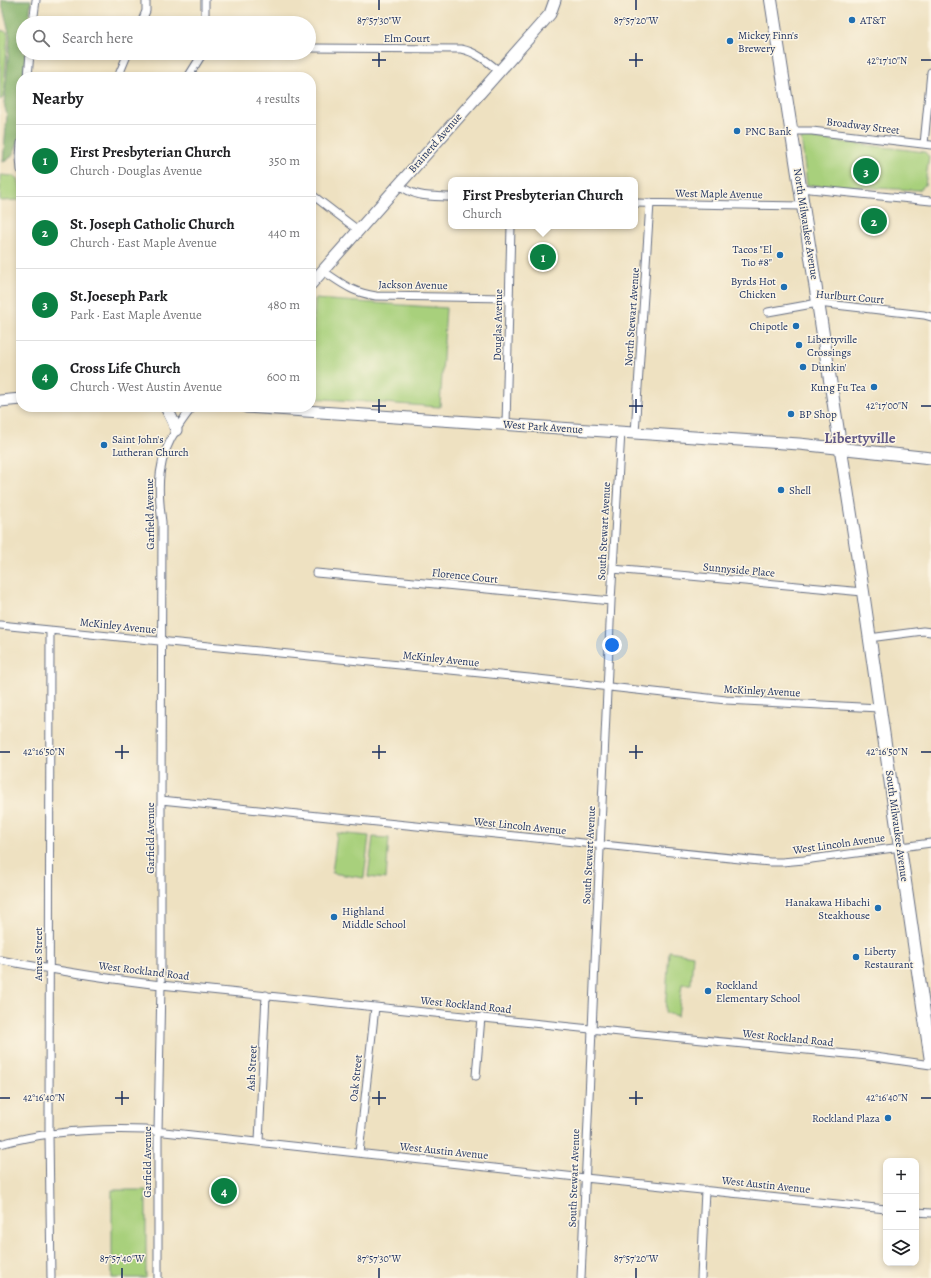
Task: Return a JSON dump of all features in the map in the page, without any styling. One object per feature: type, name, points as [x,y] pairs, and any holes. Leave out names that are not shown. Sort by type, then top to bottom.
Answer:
[{"type":"main road","name":"Brainerd Avenue","points":[[316,279],[550,14],[555,0]]},
{"type":"main road","name":"North Milwaukee Avenue","points":[[771,0],[841,448]]},
{"type":"main road","points":[[0,401],[16,399]]},
{"type":"main road","points":[[168,412],[176,430]]},
{"type":"main road","name":"West Park Avenue","points":[[316,412],[799,444],[931,458]]},
{"type":"main road","name":"South Milwaukee Avenue","points":[[841,448],[931,1061]]},
{"type":"street","points":[[34,16],[36,0]]},
{"type":"street","points":[[144,16],[146,11],[146,0]]},
{"type":"street","points":[[205,0],[205,16]]},
{"type":"street","name":"Elm Court","points":[[316,48],[461,49],[478,55],[499,71]]},
{"type":"street","points":[[28,72],[29,60]]},
{"type":"street","points":[[120,72],[125,60]]},
{"type":"street","points":[[191,72],[199,60]]},
{"type":"street","points":[[928,145],[931,72]]},
{"type":"street","name":"Broadway Street","points":[[792,131],[812,131],[928,145]]},
{"type":"street","points":[[399,185],[406,191],[420,196],[448,197]]},
{"type":"street","points":[[800,188],[931,201]]},
{"type":"street","points":[[316,198],[358,230]]},
{"type":"street","name":"West Maple Avenue","points":[[638,203],[804,206]]},
{"type":"street","name":"North Stewart Avenue","points":[[635,433],[650,203]]},
{"type":"street","name":"Douglas Avenue","points":[[506,425],[511,229]]},
{"type":"street","name":"Jackson Avenue","points":[[323,271],[353,290],[376,296],[510,298]]},
{"type":"street","name":"Hurlburt Court","points":[[768,312],[818,303],[931,317]]},
{"type":"street","name":"Garfield Avenue","points":[[158,1278],[158,1131],[161,985],[160,800],[162,522],[158,498],[160,468],[166,448],[187,412]]},
{"type":"street","name":"South Stewart Avenue","points":[[581,1278],[611,601],[621,432]]},
{"type":"street","name":"Sunnyside Place","points":[[613,569],[863,592]]},
{"type":"street","name":"Florence Court","points":[[316,573],[404,580],[611,601]]},
{"type":"street","name":"McKinley Avenue","points":[[0,625],[529,678],[726,700],[879,708]]},
{"type":"street","name":"Ames Street","points":[[50,630],[49,1134],[51,1278]]},
{"type":"street","points":[[870,638],[923,631],[931,632]]},
{"type":"street","name":"West Lincoln Avenue","points":[[160,800],[782,862],[931,843]]},
{"type":"street","name":"West Rockland Road","points":[[0,960],[49,970],[161,985],[481,1017],[592,1030],[868,1056],[931,1065]]},
{"type":"street","name":"Ash Street","points":[[260,1141],[266,995]]},
{"type":"street","name":"Oak Street","points":[[359,1153],[375,1006]]},
{"type":"street","points":[[476,1076],[481,1017]]},
{"type":"street","name":"West Austin Avenue","points":[[0,1144],[19,1139],[76,1130],[113,1128],[158,1131],[260,1141],[585,1178],[883,1209]]},
{"type":"street","points":[[701,1278],[705,1190]]},
{"type":"street","points":[[919,1212],[931,1213]]},
{"type":"green space","points":[[1,0],[31,0],[30,16],[16,16],[16,60],[25,60],[24,72],[16,72],[16,149],[10,157],[3,162],[7,115],[4,104],[10,37]]},
{"type":"green space","points":[[0,30],[7,32],[8,36],[3,98],[0,100]]},
{"type":"green space","points":[[801,137],[925,152],[929,157],[925,185],[919,190],[807,185]]},
{"type":"green space","points":[[0,175],[14,176],[16,178],[16,200],[0,201]]},
{"type":"green space","points":[[316,299],[446,308],[440,407],[316,398]]},
{"type":"green space","points":[[337,833],[369,836],[364,878],[332,873]]},
{"type":"green space","points":[[373,837],[389,838],[386,879],[368,877]]},
{"type":"green space","points":[[669,951],[693,955],[691,984],[682,984],[678,1016],[665,1013]]},
{"type":"green space","points":[[112,1190],[146,1190],[146,1278],[112,1278]]},
{"type":"place","name":"AT&T","points":[[852,20]]},
{"type":"place","name":"Mickey Finn's Brewery","points":[[730,41]]},
{"type":"place","name":"PNC Bank","points":[[737,131]]},
{"type":"place","name":"St.Joeseph Park","points":[[866,171]]},
{"type":"place","name":"St. Joseph Catholic Church","points":[[874,221]]},
{"type":"place","name":"Tacos \"El Tio #8\"","points":[[780,255]]},
{"type":"place","name":"First Presbyterian Church","points":[[543,257]]},
{"type":"place","name":"Byrds Hot Chicken","points":[[784,287]]},
{"type":"place","name":"Chipotle","points":[[796,326]]},
{"type":"place","name":"Libertyville Crossings","points":[[799,345]]},
{"type":"place","name":"Dunkin'","points":[[803,367]]},
{"type":"place","name":"Kung Fu Tea","points":[[874,387]]},
{"type":"place","name":"BP Shop","points":[[791,414]]},
{"type":"place","name":"Saint John's Lutheran Church","points":[[104,445]]},
{"type":"place","name":"Shell","points":[[781,490]]},
{"type":"place","name":"Hanakawa Hibachi Steakhouse","points":[[878,908]]},
{"type":"place","name":"Highland Middle School","points":[[334,917]]},
{"type":"place","name":"Liberty Restaurant","points":[[856,957]]},
{"type":"place","name":"Rockland Elementary School","points":[[708,991]]},
{"type":"place","name":"Rockland Plaza","points":[[888,1118]]},
{"type":"place","name":"Cross Life Church","points":[[224,1191]]},
{"type":"district","name":"Libertyville","points":[[860,438]]}]
